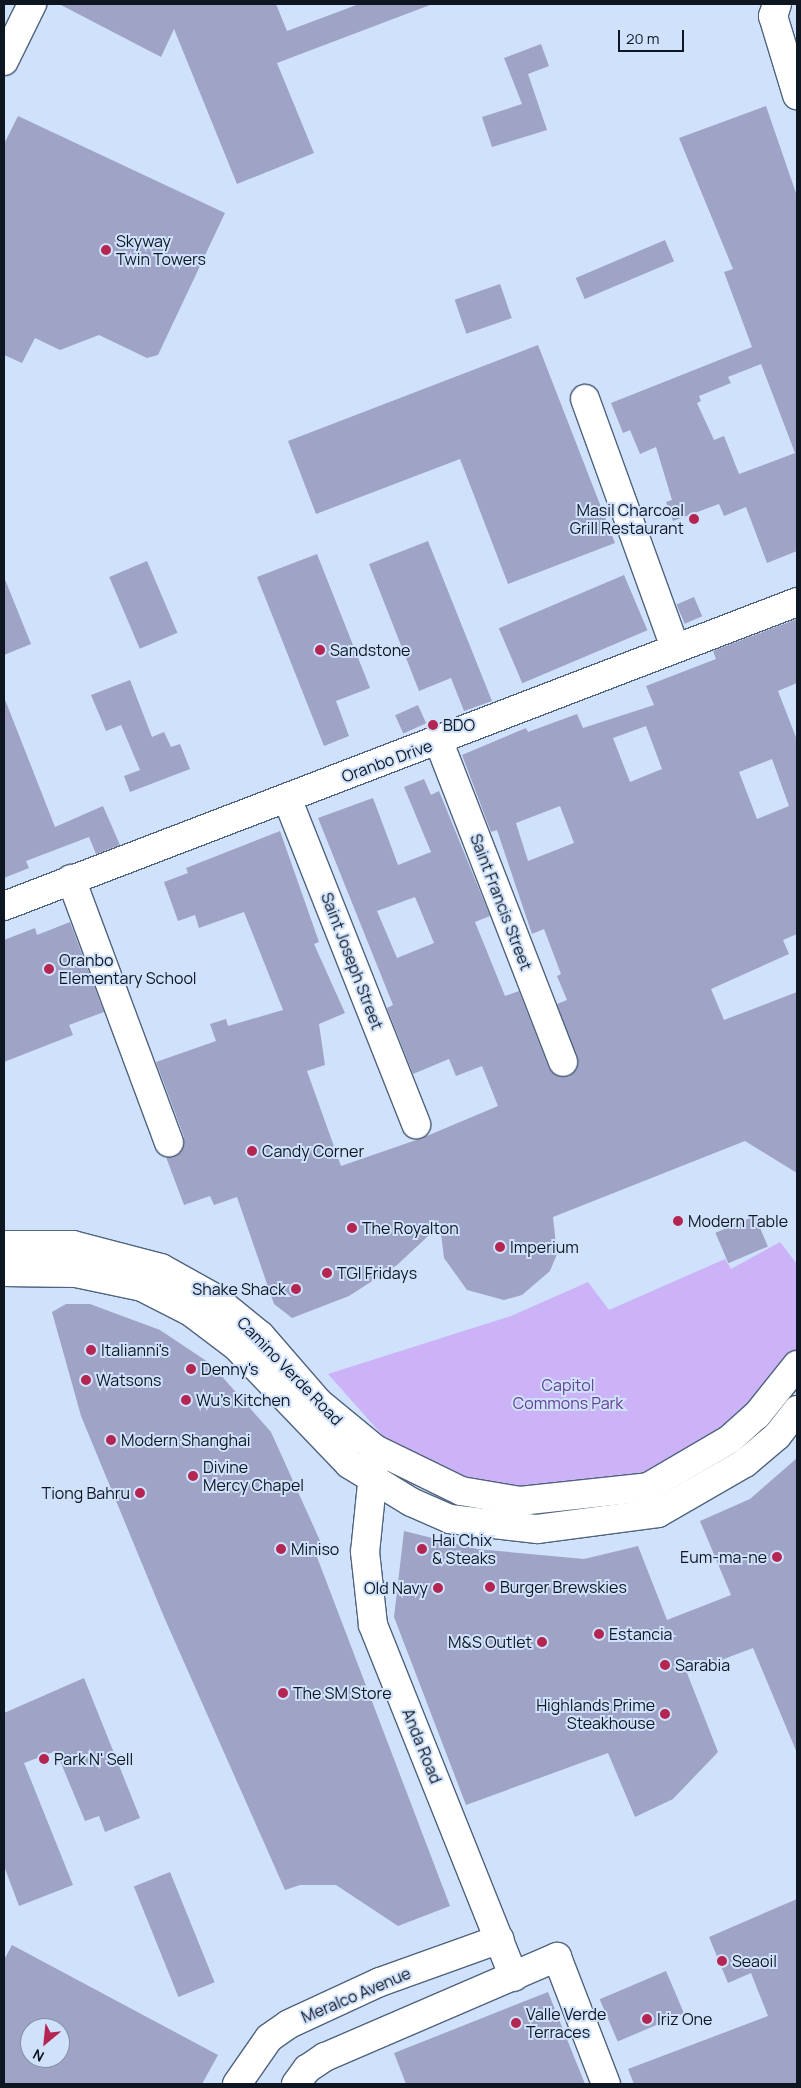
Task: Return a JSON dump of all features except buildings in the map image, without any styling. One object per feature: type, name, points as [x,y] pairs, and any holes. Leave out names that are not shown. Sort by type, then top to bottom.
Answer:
[{"type":"street","points":[[777,4],[773,16],[797,95]]},
{"type":"street","points":[[4,61],[19,16]]},
{"type":"street","points":[[585,399],[675,648]]},
{"type":"street","name":"Oranbo Drive","points":[[4,906],[71,879],[440,742],[675,648],[797,602]]},
{"type":"street","name":"Saint Francis Street","points":[[440,742],[563,1062]]},
{"type":"street","name":"Saint Joseph Street","points":[[287,798],[416,1124]]},
{"type":"street","points":[[71,879],[170,1142]]},
{"type":"street","name":"Camino Verde Road","points":[[4,1245],[73,1245],[117,1254],[188,1281],[260,1336],[318,1402],[376,1449],[460,1491],[520,1501],[616,1494],[648,1487],[722,1444],[757,1415],[797,1365]]},
{"type":"street","name":"Camino Verde Road","points":[[4,1272],[76,1273],[142,1287],[191,1312],[236,1346],[342,1458],[372,1481],[450,1519],[537,1529],[627,1520],[658,1513],[714,1484],[776,1436],[797,1410]]},
{"type":"street","name":"Anda Road","points":[[376,1449],[365,1552],[373,1625],[514,1976]]},
{"type":"street","name":"Meralco Avenue","points":[[237,2084],[269,2038],[289,2024],[380,1982],[500,1939]]},
{"type":"street","points":[[296,2084],[306,2069],[325,2057],[557,1957],[606,2084]]},
{"type":"green space","name":"Capitol Commons Park","points":[[780,1242],[797,1264],[797,1355],[742,1414],[686,1456],[614,1484],[535,1490],[467,1479],[416,1457],[383,1436],[328,1374],[511,1316],[588,1282],[609,1310],[725,1259],[731,1269]]},
{"type":"place","name":"Skyway Twin Towers","points":[[106,250]]},
{"type":"place","name":"Masil Charcoal Grill Restaurant","points":[[694,519]]},
{"type":"place","name":"Sandstone","points":[[320,650]]},
{"type":"place","name":"BDO","points":[[433,725]]},
{"type":"place","name":"Oranbo Elementary School","points":[[49,969]]},
{"type":"place","name":"Candy Corner","points":[[252,1151]]},
{"type":"place","name":"Modern Table","points":[[678,1221]]},
{"type":"place","name":"The Royalton","points":[[352,1228]]},
{"type":"place","name":"Imperium","points":[[500,1247]]},
{"type":"place","name":"TGI Fridays","points":[[327,1273]]},
{"type":"place","name":"Shake Shack","points":[[296,1289]]},
{"type":"place","name":"Italianni's","points":[[91,1350]]},
{"type":"place","name":"Denny's","points":[[191,1369]]},
{"type":"place","name":"Watsons","points":[[86,1380]]},
{"type":"place","name":"Wu's Kitchen","points":[[186,1400]]},
{"type":"place","name":"Modern Shanghai","points":[[111,1440]]},
{"type":"place","name":"Divine Mercy Chapel","points":[[193,1476]]},
{"type":"place","name":"Tiong Bahru","points":[[140,1493]]},
{"type":"place","name":"Miniso","points":[[281,1549]]},
{"type":"place","name":"Hai Chix & Steaks","points":[[422,1549]]},
{"type":"place","name":"Eum-ma-ne","points":[[777,1557]]},
{"type":"place","name":"Burger Brewskies","points":[[490,1587]]},
{"type":"place","name":"Old Navy","points":[[438,1588]]},
{"type":"place","name":"Estancia","points":[[599,1634]]},
{"type":"place","name":"M&S Outlet","points":[[542,1642]]},
{"type":"place","name":"Sarabia","points":[[665,1665]]},
{"type":"place","name":"The SM Store","points":[[283,1693]]},
{"type":"place","name":"Highlands Prime Steakhouse","points":[[665,1714]]},
{"type":"place","name":"Park N' Sell","points":[[44,1759]]},
{"type":"place","name":"Seaoil","points":[[722,1961]]},
{"type":"place","name":"Iriz One","points":[[647,2019]]},
{"type":"place","name":"Valle Verde Terraces","points":[[516,2023]]}]
